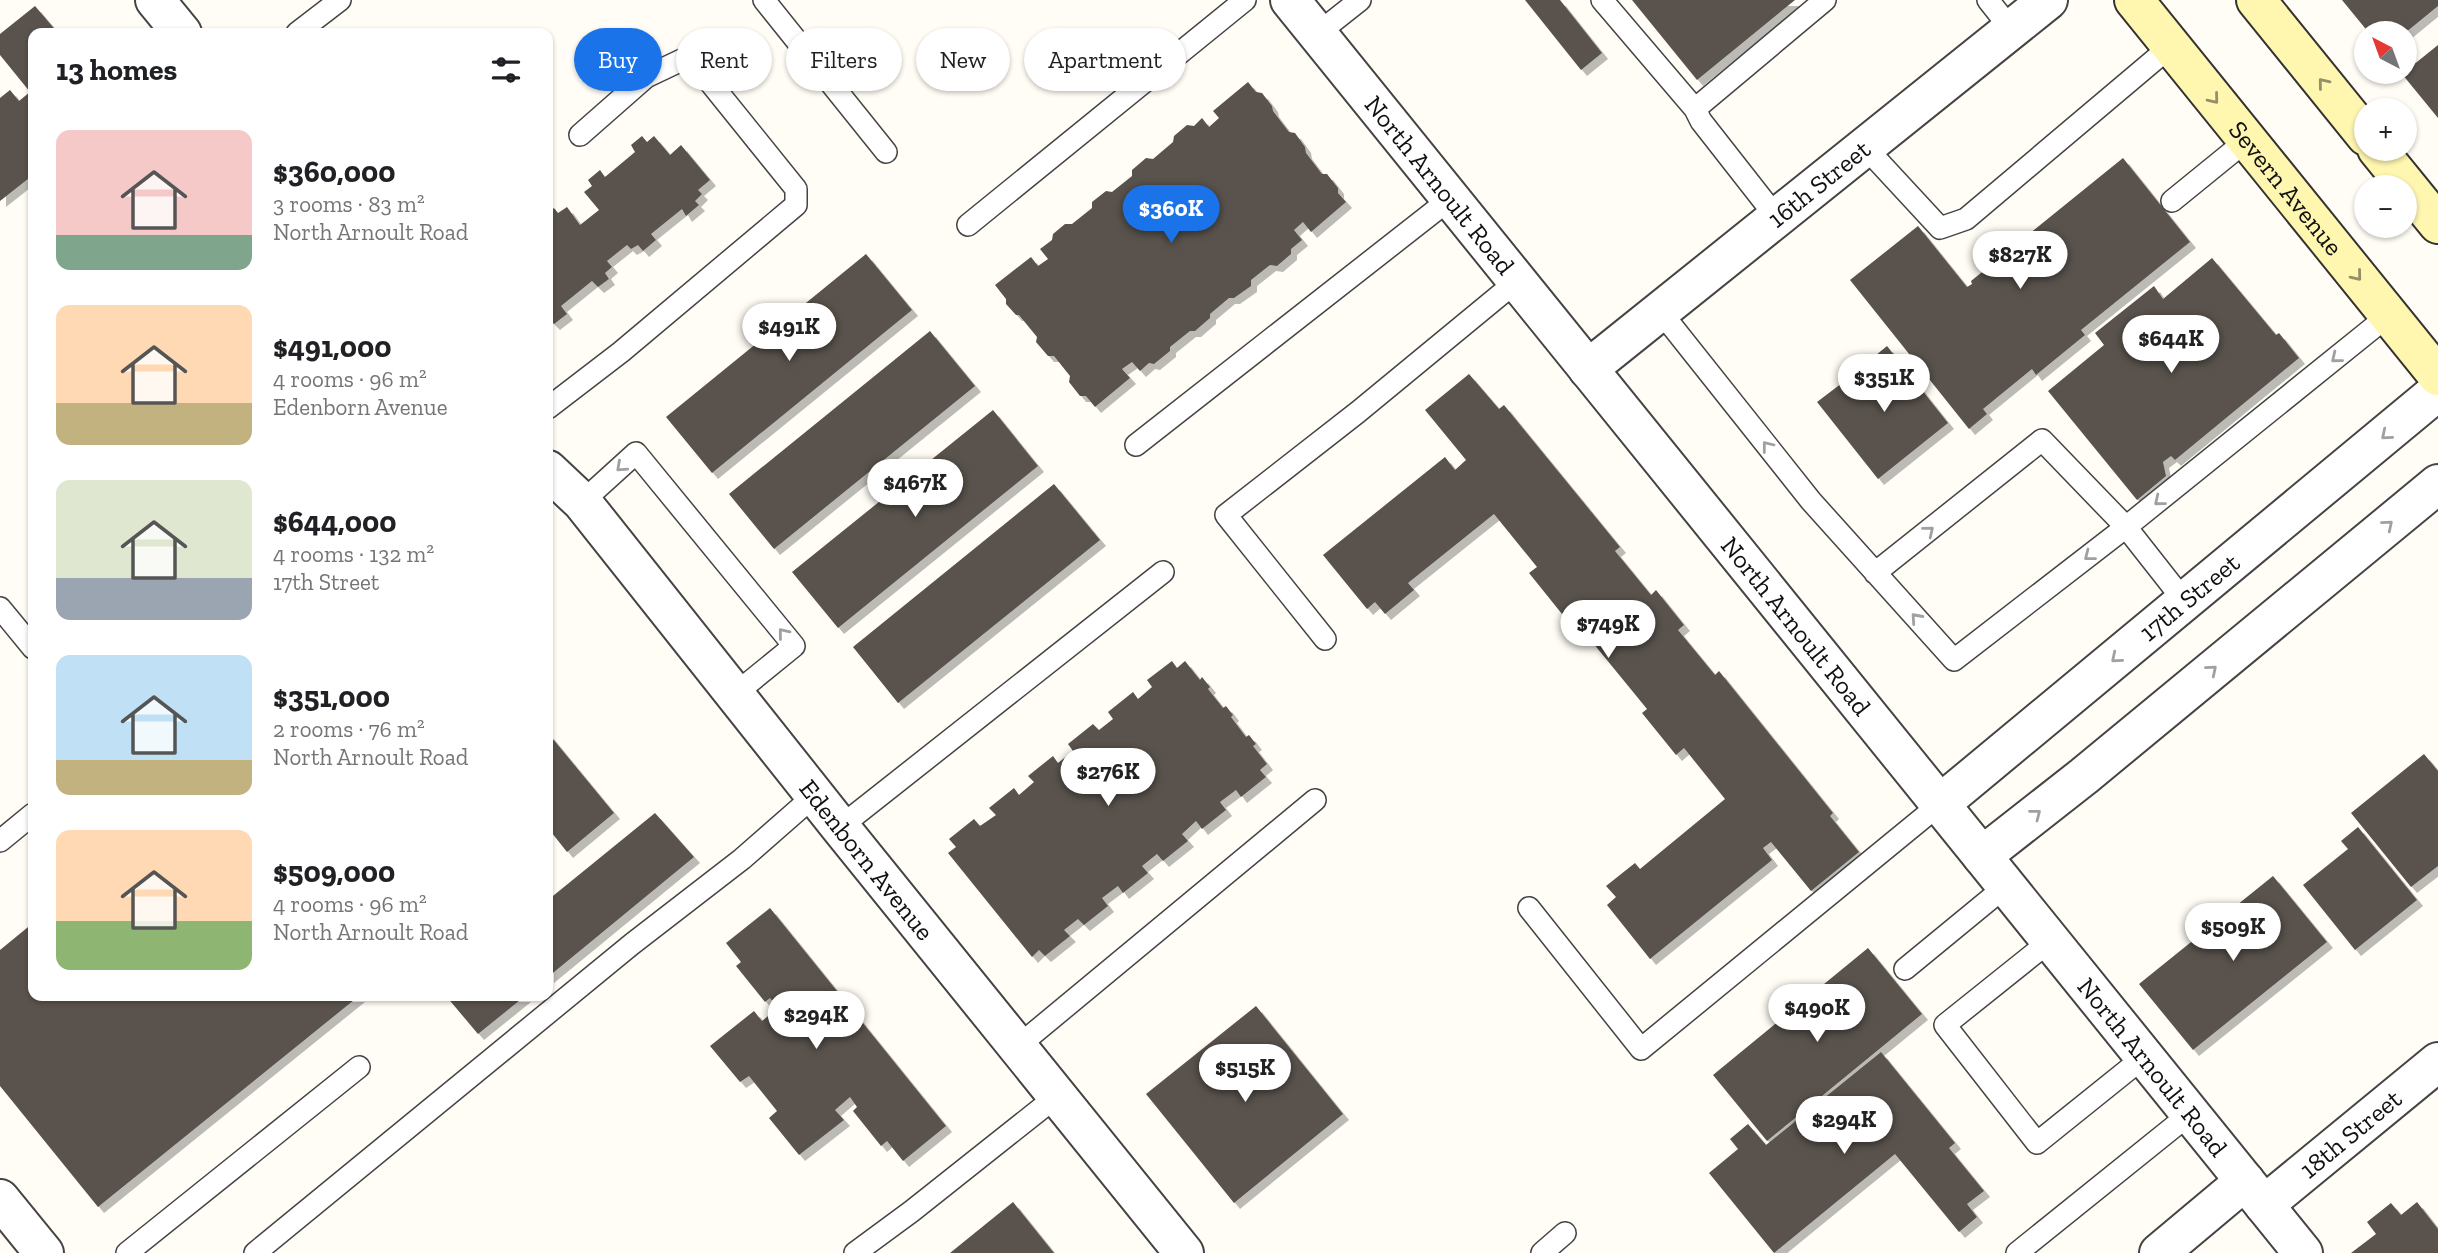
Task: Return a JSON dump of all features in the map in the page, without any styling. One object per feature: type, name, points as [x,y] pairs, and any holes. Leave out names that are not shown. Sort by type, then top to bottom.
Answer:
[{"type":"street","points":[[155,0],[178,28]]},
{"type":"street","name":"North Arnoult Road","points":[[1290,0],[2303,1253]]},
{"type":"street","name":"16th Street","points":[[1588,369],[2048,0]]},
{"type":"street","name":"Severn Avenue","points":[[2134,0],[2438,376]]},
{"type":"street","points":[[2256,0],[2354,121]]},
{"type":"street","points":[[2387,161],[2438,224]]},
{"type":"street","name":"17th Street","points":[[1940,804],[2438,391]]},
{"type":"street","name":"Edenborn Avenue","points":[[553,475],[582,502],[1184,1253]]},
{"type":"street","points":[[1982,856],[2084,776],[2438,484]]},
{"type":"street","name":"18th Street","points":[[2159,1253],[2255,1193],[2438,1062]]},
{"type":"street","points":[[0,1199],[44,1253]]},
{"type":"lane","points":[[304,28],[340,0]]},
{"type":"lane","points":[[764,0],[886,152]]},
{"type":"lane","points":[[968,225],[1245,0]]},
{"type":"lane","points":[[1317,34],[1360,0]]},
{"type":"lane","points":[[1602,0],[1695,109],[1701,121],[1777,218]]},
{"type":"lane","points":[[1695,109],[1825,0]]},
{"type":"lane","points":[[1988,0],[2011,29]]},
{"type":"lane","points":[[1864,147],[1940,228],[1966,219],[2171,46]]},
{"type":"lane","points":[[553,404],[621,352],[796,205],[796,189],[692,60],[686,58],[646,77],[580,135]]},
{"type":"lane","points":[[2172,201],[2247,140]]},
{"type":"lane","points":[[1136,445],[1450,198]]},
{"type":"lane","points":[[1325,639],[1226,515],[1358,412],[1517,281]]},
{"type":"lane","points":[[1660,311],[1811,501],[1954,660],[2126,527],[2389,315]]},
{"type":"lane","points":[[1875,573],[2042,440],[2126,527],[2185,601]]},
{"type":"lane","points":[[582,502],[636,453],[794,646],[735,694]]},
{"type":"lane","points":[[840,827],[1163,572]]},
{"type":"lane","points":[[0,608],[28,642]]},
{"type":"lane","points":[[255,1253],[621,953],[742,859],[815,795]]},
{"type":"lane","points":[[1017,1047],[1315,800]]},
{"type":"lane","points":[[1529,908],[1641,1049],[1940,804]]},
{"type":"lane","points":[[0,841],[28,818]]},
{"type":"lane","points":[[1905,969],[2006,886]]},
{"type":"lane","points":[[2050,941],[1945,1026],[2037,1143],[2144,1057]]},
{"type":"lane","points":[[127,1253],[359,1067]]},
{"type":"lane","points":[[855,1253],[1057,1096]]},
{"type":"lane","points":[[2017,1253],[2191,1113]]},
{"type":"lane","points":[[1542,1253],[1565,1233]]},
{"type":"building","points":[[1525,0],[1560,0],[1602,53],[1581,70]]},
{"type":"building","points":[[1632,0],[1795,0],[1697,80]]},
{"type":"building","points":[[2342,0],[2438,0],[2438,6],[2417,23],[2417,21],[2359,21]]},
{"type":"building","points":[[35,6],[54,28],[28,28],[28,90],[0,55],[0,34]]},
{"type":"building","points":[[2438,45],[2438,118],[2410,84],[2417,84],[2417,62]]},
{"type":"building","points":[[1248,82],[1256,92],[1262,93],[1289,132],[1295,133],[1306,153],[1322,174],[1327,174],[1346,202],[1311,232],[1303,222],[1294,230],[1302,240],[1291,249],[1291,254],[1277,266],[1270,265],[1251,280],[1251,286],[1234,298],[1229,298],[1210,314],[1210,318],[1170,347],[1170,351],[1154,364],[1149,363],[1140,371],[1132,362],[1122,369],[1130,378],[1095,407],[1086,396],[1080,396],[1069,382],[1070,376],[1054,356],[1048,356],[1036,342],[1037,337],[1006,304],[1006,299],[995,285],[1031,257],[1038,266],[1048,259],[1040,249],[1052,240],[1053,234],[1065,224],[1072,224],[1092,208],[1092,202],[1106,191],[1112,192],[1132,176],[1132,170],[1146,158],[1153,159],[1173,142],[1174,136],[1187,125],[1194,126],[1202,118],[1209,127],[1219,118],[1213,111]]},
{"type":"building","points":[[10,90],[19,101],[28,94],[28,179],[0,201],[0,98]]},
{"type":"building","points":[[642,136],[647,142],[654,136],[670,155],[681,145],[710,180],[698,190],[702,194],[695,201],[699,205],[686,216],[682,209],[651,234],[656,240],[643,251],[638,245],[631,249],[627,245],[607,261],[612,267],[605,273],[609,279],[598,287],[592,281],[561,306],[567,314],[554,324],[553,209],[558,213],[567,207],[580,225],[599,210],[584,192],[592,186],[588,180],[600,170],[605,177],[635,152],[631,145]]},
{"type":"building","points":[[2123,158],[2190,242],[2081,330],[2085,335],[2036,375],[2032,369],[1983,409],[1987,414],[1969,429],[1850,280],[1918,226],[1967,287]]},
{"type":"building","points":[[866,254],[912,310],[712,473],[666,417]]},
{"type":"building","points":[[2212,258],[2276,335],[2279,333],[2299,358],[2175,460],[2171,456],[2163,462],[2166,476],[2137,500],[2048,391],[2104,345],[2095,333],[2154,286],[2163,299]]},
{"type":"building","points":[[930,331],[975,386],[774,549],[729,494]]},
{"type":"building","points":[[1887,346],[1948,423],[1878,479],[1817,402],[1846,380],[1862,400],[1874,390],[1858,370]]},
{"type":"building","points":[[1469,374],[1499,409],[1504,405],[1620,547],[1615,551],[1651,595],[1656,590],[1684,625],[1678,630],[1715,675],[1719,671],[1833,813],[1830,816],[1859,852],[1811,891],[1771,842],[1763,848],[1772,860],[1650,959],[1607,905],[1616,897],[1606,886],[1635,863],[1640,869],[1725,799],[1684,748],[1676,755],[1642,713],[1647,709],[1566,610],[1562,614],[1529,573],[1537,567],[1494,514],[1408,583],[1414,590],[1385,614],[1375,602],[1367,609],[1323,555],[1445,457],[1455,470],[1466,460],[1425,410]]},
{"type":"building","points":[[993,410],[1038,466],[838,628],[792,572]]},
{"type":"building","points":[[1054,484],[1100,540],[898,703],[853,647]]},
{"type":"building","points":[[1172,661],[1177,668],[1185,661],[1200,680],[1202,677],[1223,708],[1226,706],[1246,737],[1249,735],[1256,744],[1253,746],[1267,764],[1260,770],[1266,777],[1241,797],[1236,790],[1220,802],[1226,810],[1202,829],[1196,821],[1182,834],[1188,841],[1163,861],[1157,854],[1142,866],[1148,873],[1123,893],[1118,886],[1102,898],[1108,906],[1084,925],[1078,919],[1064,930],[1070,936],[1045,956],[1039,950],[1032,957],[948,853],[956,847],[949,839],[974,819],[980,826],[996,815],[989,808],[1014,788],[1019,795],[1034,782],[1028,776],[1053,756],[1058,763],[1073,751],[1068,744],[1093,724],[1099,730],[1113,719],[1108,712],[1133,692],[1138,699],[1152,687],[1147,680]]},
{"type":"building","points":[[553,739],[614,813],[567,852],[553,834]]},
{"type":"building","points":[[2424,754],[2438,771],[2438,866],[2411,887],[2351,813]]},
{"type":"building","points":[[655,813],[694,857],[553,973],[553,896]]},
{"type":"building","points":[[2358,827],[2417,900],[2355,950],[2303,885],[2348,849],[2341,841]]},
{"type":"building","points":[[2273,876],[2327,942],[2193,1050],[2139,984]]},
{"type":"building","points":[[770,908],[946,1126],[903,1161],[887,1141],[881,1146],[853,1111],[857,1107],[850,1097],[835,1110],[844,1120],[799,1155],[769,1118],[777,1111],[749,1076],[740,1082],[710,1046],[754,1011],[762,1021],[778,1008],[770,998],[765,1002],[736,966],[741,962],[726,943]]},
{"type":"building","points":[[28,927],[28,1001],[353,1001],[98,1207],[0,1086],[0,950]]},
{"type":"building","points":[[1868,948],[1922,1014],[1767,1141],[1713,1075]]},
{"type":"building","points":[[450,1001],[519,1001],[478,1034]]},
{"type":"building","points":[[1256,1006],[1343,1114],[1234,1203],[1146,1094]]},
{"type":"building","points":[[1881,1052],[1955,1143],[1949,1148],[1984,1191],[1967,1204],[1977,1217],[1959,1232],[1895,1154],[1774,1253],[1709,1173],[1738,1149],[1730,1139],[1748,1124],[1766,1145]]},
{"type":"building","points":[[1013,1202],[1054,1253],[950,1253]]},
{"type":"building","points":[[2417,1202],[2438,1229],[2438,1253],[2351,1253],[2376,1234],[2367,1222],[2391,1203],[2401,1215]]}]
